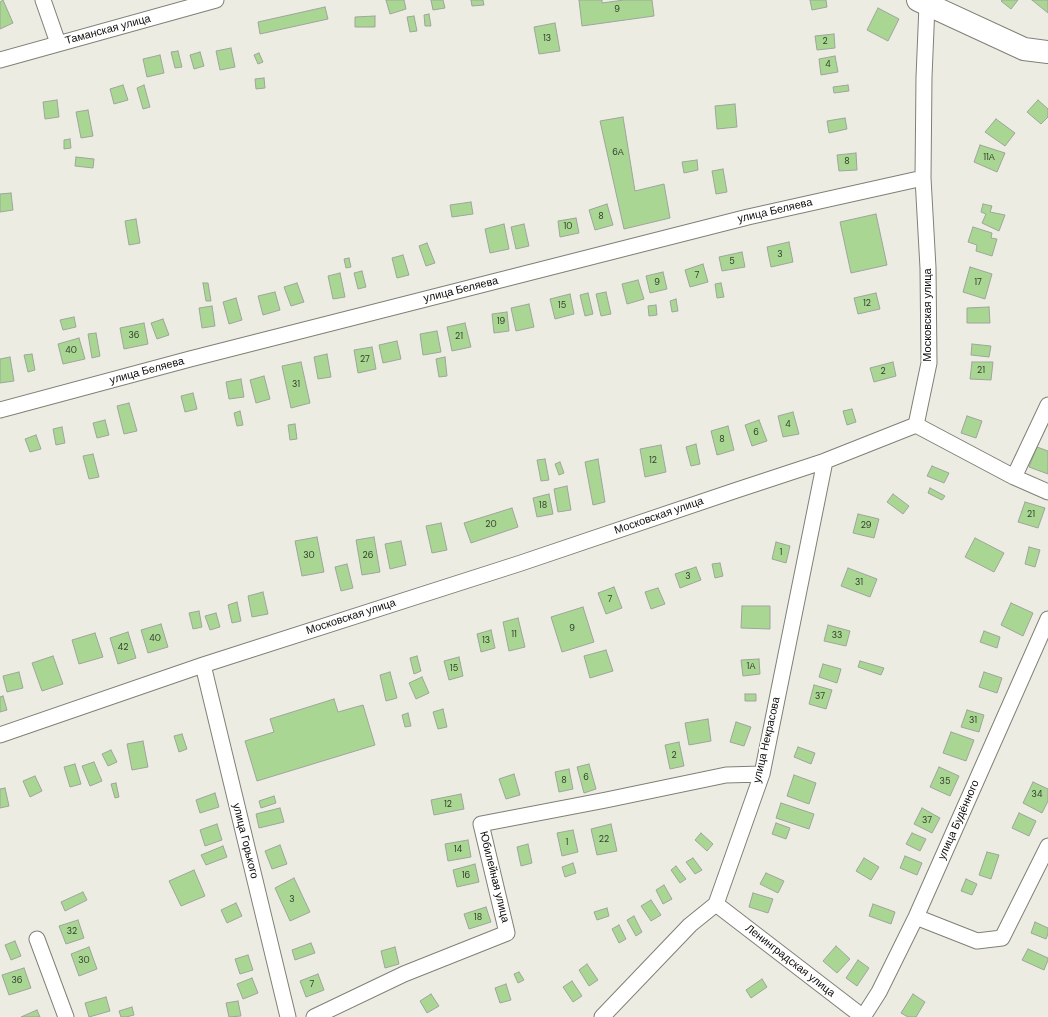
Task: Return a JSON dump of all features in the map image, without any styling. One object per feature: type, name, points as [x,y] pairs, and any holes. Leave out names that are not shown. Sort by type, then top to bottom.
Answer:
[{"type":"street","points":[[43,0],[58,43]]},
{"type":"street","name":"Таманская улица","points":[[0,60],[216,0]]},
{"type":"street","points":[[922,3],[1024,49],[1048,52]]},
{"type":"street","name":"Московская улица","points":[[0,735],[203,665],[521,563],[825,461],[916,425],[929,363],[928,268],[924,178],[922,3]]},
{"type":"street","name":"улица Беляева","points":[[0,410],[190,359],[748,217],[924,178]]},
{"type":"street","points":[[1014,477],[1048,405]]},
{"type":"street","points":[[916,425],[1014,477],[1048,492]]},
{"type":"street","name":"улица Некрасова","points":[[716,904],[762,774],[825,461]]},
{"type":"street","name":"улица Будённого","points":[[863,1017],[879,992],[916,918],[1048,619]]},
{"type":"street","name":"улица Горького","points":[[203,665],[288,1017]]},
{"type":"street","name":"Юбилейная улица","points":[[314,1017],[404,974],[507,933],[481,824],[606,800],[726,774],[762,774]]},
{"type":"street","points":[[916,918],[977,941],[1002,938],[1048,846]]},
{"type":"street","points":[[602,1017],[690,925],[716,904]]},
{"type":"street","name":"Ленинградская улица","points":[[716,904],[863,1017]]},
{"type":"street","points":[[37,939],[66,1017]]},
{"type":"building","points":[[3,0],[13,23],[0,29],[0,2]]},
{"type":"building","points":[[386,0],[404,0],[406,9],[390,14]]},
{"type":"building","points":[[431,0],[443,0],[445,8],[433,10]]},
{"type":"building","points":[[471,0],[483,0],[484,5],[472,6]]},
{"type":"building","points":[[579,0],[602,0],[602,3],[624,0],[652,0],[654,16],[582,26]]},
{"type":"building","points":[[810,0],[826,0],[827,7],[812,10]]},
{"type":"building","points":[[1018,0],[1011,9],[1001,1]]},
{"type":"building","points":[[1032,0],[1048,0],[1048,13]]},
{"type":"building","points":[[325,7],[328,19],[260,34],[258,22]]},
{"type":"building","points":[[878,8],[899,19],[888,41],[867,30]]},
{"type":"building","points":[[429,14],[431,26],[425,26],[424,15]]},
{"type":"building","points":[[375,16],[375,27],[355,27],[355,17]]},
{"type":"building","points":[[414,16],[417,31],[410,32],[407,17]]},
{"type":"building","points":[[555,23],[560,51],[539,54],[534,27]]},
{"type":"building","points":[[834,34],[835,48],[817,50],[815,36]]},
{"type":"building","points":[[231,48],[235,67],[220,70],[216,51]]},
{"type":"building","points":[[178,51],[182,67],[175,68],[171,52]]},
{"type":"building","points":[[200,52],[204,66],[194,69],[190,55]]},
{"type":"building","points":[[259,53],[263,62],[258,64],[254,55]]},
{"type":"building","points":[[160,55],[164,73],[147,77],[143,59]]},
{"type":"building","points":[[835,56],[838,72],[821,75],[819,59]]},
{"type":"building","points":[[264,78],[265,88],[256,89],[255,79]]},
{"type":"building","points":[[123,85],[128,100],[114,104],[110,89]]},
{"type":"building","points":[[144,85],[150,107],[143,109],[137,88]]},
{"type":"building","points":[[848,85],[849,91],[834,93],[833,87]]},
{"type":"building","points":[[57,100],[59,117],[45,119],[43,102]]},
{"type":"building","points":[[1038,100],[1048,109],[1048,117],[1041,124],[1027,112]]},
{"type":"building","points":[[735,104],[737,127],[717,129],[715,106]]},
{"type":"building","points":[[88,110],[93,136],[81,138],[76,112]]},
{"type":"building","points":[[623,117],[635,191],[664,184],[670,218],[624,229],[600,121]]},
{"type":"building","points":[[845,118],[847,129],[829,133],[827,121]]},
{"type":"building","points":[[996,119],[1015,133],[1005,146],[985,132]]},
{"type":"building","points":[[70,139],[71,148],[64,149],[64,140]]},
{"type":"building","points":[[980,145],[1005,153],[997,172],[974,162]]},
{"type":"building","points":[[856,153],[857,170],[839,171],[837,155]]},
{"type":"building","points":[[76,157],[94,159],[93,168],[75,166]]},
{"type":"building","points":[[697,160],[698,170],[684,173],[682,162]]},
{"type":"building","points":[[723,169],[727,192],[716,194],[712,171]]},
{"type":"building","points":[[11,193],[13,210],[0,212],[0,194]]},
{"type":"building","points":[[471,202],[473,214],[452,217],[450,205]]},
{"type":"building","points":[[607,204],[613,225],[595,230],[589,210]]},
{"type":"building","points":[[983,204],[992,206],[990,212],[1005,215],[999,231],[982,223],[986,214],[981,212]]},
{"type":"building","points":[[876,214],[887,265],[851,273],[840,222]]},
{"type":"building","points":[[576,218],[579,233],[560,237],[558,221]]},
{"type":"building","points":[[136,219],[140,243],[129,245],[125,221]]},
{"type":"building","points":[[504,224],[509,249],[490,253],[485,229]]},
{"type":"building","points":[[524,224],[529,246],[516,249],[511,227]]},
{"type":"building","points":[[973,227],[992,233],[991,238],[997,239],[992,256],[976,251],[977,245],[968,242]]},
{"type":"building","points":[[789,242],[793,262],[771,267],[767,247]]},
{"type":"building","points":[[427,243],[435,263],[426,266],[419,246]]},
{"type":"building","points":[[742,252],[745,267],[722,271],[719,257]]},
{"type":"building","points":[[403,255],[409,275],[397,278],[392,258]]},
{"type":"building","points":[[349,258],[351,267],[346,268],[344,259]]},
{"type":"building","points":[[703,264],[708,282],[690,287],[685,270]]},
{"type":"building","points":[[970,267],[992,274],[985,299],[963,292]]},
{"type":"building","points":[[362,271],[366,287],[358,289],[354,273]]},
{"type":"building","points":[[663,272],[667,289],[650,293],[646,276]]},
{"type":"building","points":[[340,273],[345,297],[333,299],[328,276]]},
{"type":"building","points":[[638,280],[644,299],[627,304],[622,284]]},
{"type":"building","points":[[203,283],[208,283],[211,301],[206,301]]},
{"type":"building","points":[[297,283],[304,302],[291,306],[284,287]]},
{"type":"building","points":[[721,283],[724,297],[717,298],[715,284]]},
{"type":"building","points":[[275,292],[280,310],[263,315],[258,296]]},
{"type":"building","points":[[606,292],[611,314],[601,316],[596,294]]},
{"type":"building","points":[[588,293],[593,314],[585,316],[580,295]]},
{"type":"building","points":[[876,293],[880,309],[858,314],[854,298]]},
{"type":"building","points":[[570,294],[574,314],[555,319],[550,299]]},
{"type":"building","points":[[236,298],[242,320],[229,324],[223,302]]},
{"type":"building","points":[[676,299],[678,311],[672,312],[670,301]]},
{"type":"building","points":[[529,304],[534,327],[516,331],[511,308]]},
{"type":"building","points":[[656,305],[657,315],[649,316],[648,306]]},
{"type":"building","points":[[212,306],[215,326],[202,328],[199,308]]},
{"type":"building","points":[[989,307],[990,323],[967,323],[967,308]]},
{"type":"building","points":[[507,312],[509,331],[494,333],[492,314]]},
{"type":"building","points":[[74,317],[76,327],[63,330],[60,320]]},
{"type":"building","points":[[163,319],[169,335],[157,339],[151,323]]},
{"type":"building","points":[[144,323],[148,344],[124,349],[120,328]]},
{"type":"building","points":[[465,323],[471,347],[452,351],[447,327]]},
{"type":"building","points":[[437,331],[441,352],[423,355],[420,334]]},
{"type":"building","points":[[96,333],[100,356],[92,358],[88,334]]},
{"type":"building","points":[[79,338],[85,359],[63,364],[58,344]]},
{"type":"building","points":[[397,341],[401,359],[383,363],[379,345]]},
{"type":"building","points":[[972,344],[991,346],[989,357],[971,355]]},
{"type":"building","points":[[372,347],[376,369],[358,373],[354,350]]},
{"type":"building","points":[[32,354],[35,370],[28,372],[24,355]]},
{"type":"building","points":[[327,354],[331,377],[318,379],[314,357]]},
{"type":"building","points":[[10,357],[14,381],[0,383],[0,359]]},
{"type":"building","points":[[445,357],[447,376],[439,377],[436,359]]},
{"type":"building","points":[[301,362],[310,403],[291,408],[282,366]]},
{"type":"building","points":[[893,362],[896,376],[874,382],[870,368]]},
{"type":"building","points":[[972,362],[993,362],[991,380],[970,379]]},
{"type":"building","points":[[264,376],[270,399],[256,403],[250,380]]},
{"type":"building","points":[[241,379],[244,397],[229,399],[226,382]]},
{"type":"building","points":[[193,393],[197,409],[185,412],[181,396]]},
{"type":"building","points":[[129,403],[137,431],[124,434],[117,406]]},
{"type":"building","points":[[852,409],[856,422],[847,425],[843,411]]},
{"type":"building","points":[[240,411],[243,425],[237,426],[234,413]]},
{"type":"building","points":[[793,412],[799,434],[783,437],[778,416]]},
{"type":"building","points":[[967,416],[982,421],[976,438],[961,433]]},
{"type":"building","points":[[105,420],[109,435],[97,438],[93,423]]},
{"type":"building","points":[[759,420],[767,441],[752,446],[745,425]]},
{"type":"building","points":[[295,424],[297,439],[290,440],[288,425]]},
{"type":"building","points":[[728,426],[734,450],[717,455],[711,431]]},
{"type":"building","points":[[62,427],[65,443],[56,445],[53,429]]},
{"type":"building","points":[[36,435],[41,449],[30,452],[25,439]]},
{"type":"building","points":[[696,444],[700,464],[691,466],[686,447]]},
{"type":"building","points":[[661,445],[666,472],[645,477],[640,449]]},
{"type":"building","points":[[1037,447],[1048,451],[1048,474],[1029,467]]},
{"type":"building","points":[[93,454],[99,477],[89,479],[83,456]]},
{"type":"building","points":[[545,459],[549,480],[541,481],[537,460]]},
{"type":"building","points":[[598,459],[605,502],[593,505],[585,462]]},
{"type":"building","points":[[560,462],[564,473],[559,475],[555,464]]},
{"type":"building","points":[[932,466],[949,473],[944,483],[927,476]]},
{"type":"building","points":[[567,486],[571,510],[558,512],[554,489]]},
{"type":"building","points":[[930,488],[945,496],[942,500],[928,493]]},
{"type":"building","points":[[549,494],[553,514],[537,517],[533,498]]},
{"type":"building","points":[[893,494],[909,506],[903,514],[887,502]]},
{"type":"building","points":[[1025,502],[1045,508],[1038,528],[1018,522]]},
{"type":"building","points":[[512,508],[518,527],[471,543],[464,523]]},
{"type":"building","points":[[858,514],[879,519],[874,538],[853,533]]},
{"type":"building","points":[[441,523],[447,550],[432,553],[426,526]]},
{"type":"building","points":[[317,537],[324,572],[302,576],[295,541]]},
{"type":"building","points":[[374,537],[380,572],[362,575],[356,540]]},
{"type":"building","points":[[975,538],[1004,553],[994,572],[965,557]]},
{"type":"building","points":[[401,541],[406,565],[390,569],[385,544]]},
{"type":"building","points":[[776,542],[790,546],[786,563],[772,559]]},
{"type":"building","points":[[1029,547],[1040,550],[1035,567],[1025,564]]},
{"type":"building","points":[[720,563],[723,576],[715,578],[712,564]]},
{"type":"building","points":[[347,564],[353,588],[341,591],[335,567]]},
{"type":"building","points":[[696,567],[701,580],[680,588],[675,574]]},
{"type":"building","points":[[848,568],[877,579],[870,597],[841,586]]},
{"type":"building","points":[[614,587],[622,608],[606,614],[598,593]]},
{"type":"building","points":[[658,588],[665,604],[651,609],[645,592]]},
{"type":"building","points":[[263,592],[268,614],[252,617],[248,596]]},
{"type":"building","points":[[237,602],[241,621],[232,623],[228,605]]},
{"type":"building","points":[[1011,603],[1033,613],[1023,636],[1001,625]]},
{"type":"building","points":[[742,606],[770,606],[770,629],[741,628]]},
{"type":"building","points":[[583,607],[594,642],[562,652],[551,617]]},
{"type":"building","points":[[199,611],[202,627],[193,629],[189,613]]},
{"type":"building","points":[[216,613],[220,627],[210,630],[205,616]]},
{"type":"building","points":[[518,618],[525,647],[509,651],[503,622]]},
{"type":"building","points":[[161,624],[168,647],[148,653],[141,630]]},
{"type":"building","points":[[828,625],[850,631],[846,646],[824,641]]},
{"type":"building","points":[[491,630],[495,648],[481,652],[477,634]]},
{"type":"building","points":[[984,631],[1000,637],[997,648],[980,642]]},
{"type":"building","points":[[128,632],[136,658],[118,664],[110,638]]},
{"type":"building","points":[[95,633],[103,657],[79,664],[72,640]]},
{"type":"building","points":[[606,650],[613,671],[590,678],[584,656]]},
{"type":"building","points":[[53,656],[63,684],[42,691],[32,663]]},
{"type":"building","points":[[417,656],[421,671],[414,674],[410,658]]},
{"type":"building","points":[[459,657],[463,676],[449,680],[444,661]]},
{"type":"building","points":[[759,659],[760,674],[743,676],[741,660]]},
{"type":"building","points":[[860,661],[884,668],[881,675],[858,667]]},
{"type":"building","points":[[823,664],[841,669],[837,683],[819,677]]},
{"type":"building","points":[[19,672],[23,688],[7,692],[3,676]]},
{"type":"building","points":[[390,672],[397,698],[386,701],[380,675]]},
{"type":"building","points":[[984,672],[1002,678],[997,693],[979,687]]},
{"type":"building","points":[[422,677],[429,693],[416,699],[409,683]]},
{"type":"building","points":[[814,685],[832,690],[826,709],[809,704]]},
{"type":"building","points":[[745,694],[756,694],[756,701],[745,701]]},
{"type":"building","points":[[3,696],[7,710],[0,712],[0,697]]},
{"type":"building","points":[[334,699],[338,712],[363,705],[375,745],[257,781],[245,741],[274,732],[270,719]]},
{"type":"building","points":[[443,709],[447,727],[438,729],[433,712]]},
{"type":"building","points":[[967,710],[984,715],[979,732],[961,727]]},
{"type":"building","points":[[408,713],[411,726],[405,727],[402,715]]},
{"type":"building","points":[[708,719],[711,741],[689,745],[685,723]]},
{"type":"building","points":[[736,722],[751,727],[744,746],[730,742]]},
{"type":"building","points":[[951,732],[974,740],[966,761],[943,753]]},
{"type":"building","points":[[182,734],[187,749],[179,752],[174,736]]},
{"type":"building","points":[[143,741],[148,767],[132,770],[127,744]]},
{"type":"building","points":[[679,742],[684,766],[670,769],[665,745]]},
{"type":"building","points":[[798,747],[815,753],[811,764],[794,757]]},
{"type":"building","points":[[111,750],[117,762],[108,766],[102,754]]},
{"type":"building","points":[[94,762],[102,781],[90,786],[82,766]]},
{"type":"building","points":[[75,764],[81,784],[70,787],[64,767]]},
{"type":"building","points":[[589,764],[596,789],[584,793],[577,767]]},
{"type":"building","points":[[939,767],[959,776],[950,796],[930,787]]},
{"type":"building","points":[[569,769],[573,789],[559,792],[555,772]]},
{"type":"building","points":[[514,774],[520,795],[506,799],[499,779]]},
{"type":"building","points":[[794,775],[816,783],[809,804],[787,796]]},
{"type":"building","points":[[35,776],[42,791],[30,797],[23,781]]},
{"type":"building","points":[[1033,782],[1048,789],[1048,801],[1042,813],[1023,803]]},
{"type":"building","points":[[116,783],[119,797],[115,798],[111,784]]},
{"type":"building","points":[[5,788],[9,806],[0,808],[0,789]]},
{"type":"building","points":[[215,793],[219,807],[200,813],[196,800]]},
{"type":"building","points":[[461,794],[464,809],[434,815],[431,800]]},
{"type":"building","points":[[274,796],[276,803],[261,808],[259,801]]},
{"type":"building","points":[[781,803],[814,814],[809,829],[776,818]]},
{"type":"building","points":[[280,808],[284,822],[259,828],[256,814]]},
{"type":"building","points":[[922,808],[940,818],[932,833],[914,824]]},
{"type":"building","points":[[1019,813],[1036,821],[1029,836],[1012,828]]},
{"type":"building","points":[[776,823],[790,828],[786,839],[772,834]]},
{"type":"building","points":[[217,824],[222,840],[205,846],[200,830]]},
{"type":"building","points":[[611,824],[617,851],[597,855],[591,829]]},
{"type":"building","points":[[573,830],[578,852],[562,856],[557,833]]},
{"type":"building","points":[[701,833],[713,844],[707,851],[695,840]]},
{"type":"building","points":[[912,833],[926,839],[920,851],[906,844]]},
{"type":"building","points":[[468,840],[471,857],[448,861],[445,844]]},
{"type":"building","points":[[528,844],[532,863],[521,866],[517,847]]},
{"type":"building","points":[[280,845],[287,864],[272,869],[265,851]]},
{"type":"building","points":[[223,846],[227,857],[206,865],[201,855]]},
{"type":"building","points":[[987,852],[999,855],[991,879],[979,875]]},
{"type":"building","points":[[905,856],[922,863],[917,875],[900,868]]},
{"type":"building","points":[[693,858],[702,870],[695,874],[686,862]]},
{"type":"building","points":[[864,858],[879,867],[871,880],[856,871]]},
{"type":"building","points":[[573,863],[576,873],[565,877],[562,867]]},
{"type":"building","points":[[475,864],[479,882],[457,887],[453,870]]},
{"type":"building","points":[[676,866],[686,879],[680,883],[671,870]]},
{"type":"building","points":[[194,870],[205,896],[181,906],[169,881]]},
{"type":"building","points":[[766,873],[784,881],[778,893],[760,884]]},
{"type":"building","points":[[294,878],[310,912],[290,921],[275,888]]},
{"type":"building","points":[[966,879],[977,884],[972,895],[961,891]]},
{"type":"building","points":[[664,885],[672,899],[663,904],[656,890]]},
{"type":"building","points":[[83,892],[87,900],[65,911],[61,902]]},
{"type":"building","points":[[753,893],[773,899],[768,913],[749,907]]},
{"type":"building","points":[[651,900],[661,915],[651,921],[641,906]]},
{"type":"building","points":[[236,903],[242,916],[227,923],[221,910]]},
{"type":"building","points":[[873,904],[895,912],[891,924],[869,916]]},
{"type":"building","points":[[486,907],[491,922],[469,929],[464,914]]},
{"type":"building","points":[[607,908],[609,916],[597,920],[594,912]]},
{"type":"building","points":[[634,916],[642,932],[636,936],[627,920]]},
{"type":"building","points":[[78,920],[84,938],[66,944],[59,926]]},
{"type":"building","points":[[1035,922],[1048,928],[1046,939],[1031,933]]},
{"type":"building","points":[[619,925],[626,939],[619,943],[612,929]]},
{"type":"building","points":[[15,941],[21,956],[11,960],[5,945]]},
{"type":"building","points":[[311,943],[315,953],[295,960],[292,950]]},
{"type":"building","points":[[836,946],[850,959],[837,973],[823,961]]},
{"type":"building","points":[[89,947],[97,969],[79,976],[71,954]]},
{"type":"building","points":[[395,947],[399,964],[385,968],[381,951]]},
{"type":"building","points":[[1028,949],[1048,958],[1044,970],[1022,960]]},
{"type":"building","points":[[248,955],[253,970],[240,974],[235,959]]},
{"type":"building","points":[[858,960],[869,968],[857,986],[846,978]]},
{"type":"building","points":[[587,964],[598,980],[589,986],[579,970]]},
{"type":"building","points":[[24,968],[31,988],[9,995],[2,975]]},
{"type":"building","points":[[519,972],[524,980],[518,983],[514,974]]},
{"type":"building","points":[[318,974],[324,990],[306,997],[300,981]]},
{"type":"building","points":[[252,978],[258,993],[243,999],[237,984]]},
{"type":"building","points":[[762,979],[767,987],[751,998],[746,990]]},
{"type":"building","points":[[572,981],[582,996],[573,1002],[563,987]]},
{"type":"building","points":[[506,984],[511,1000],[500,1003],[495,988]]},
{"type":"building","points":[[431,994],[439,1006],[427,1013],[420,1001]]},
{"type":"building","points":[[913,994],[925,1002],[916,1017],[908,1017],[901,1013]]},
{"type":"building","points":[[106,997],[110,1011],[89,1017],[85,1003]]},
{"type":"building","points":[[238,1001],[241,1016],[229,1017],[226,1003]]},
{"type":"building","points":[[132,1007],[134,1015],[121,1017],[119,1011]]},
{"type":"building","points":[[37,1010],[40,1017],[21,1017]]}]
